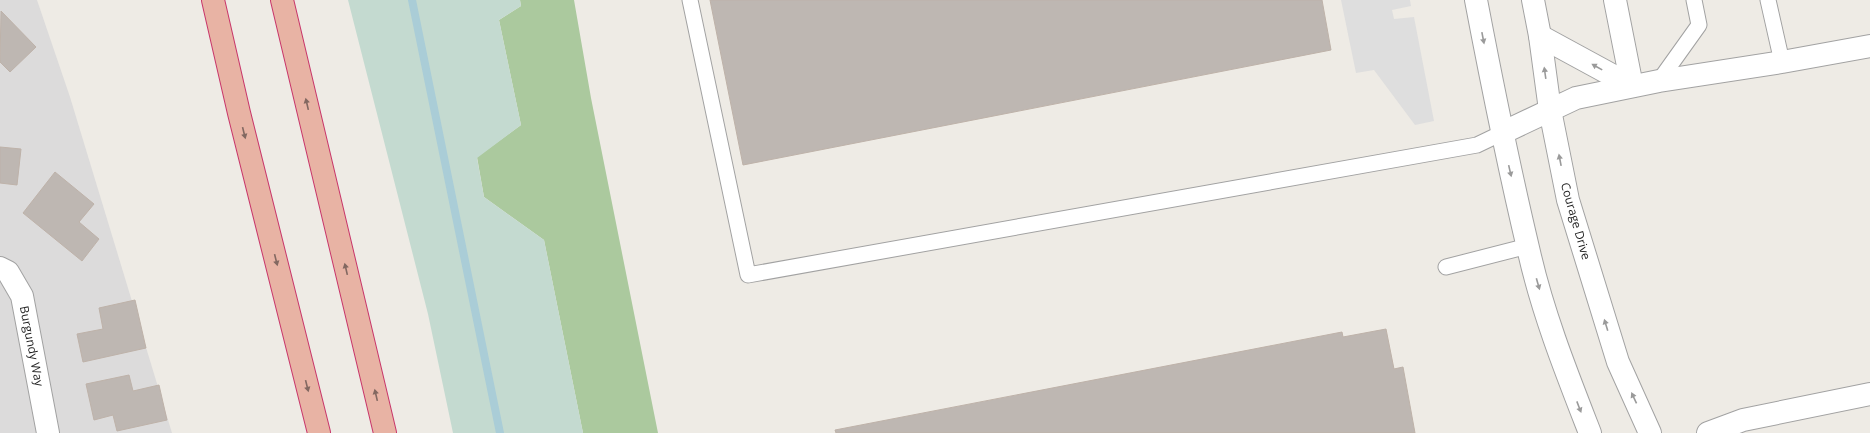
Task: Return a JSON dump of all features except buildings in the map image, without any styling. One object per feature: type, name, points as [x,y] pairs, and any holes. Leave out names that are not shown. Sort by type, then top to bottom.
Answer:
[{"type":"highway","points":[[203,0],[239,112]]},
{"type":"highway","points":[[213,0],[239,112],[319,433]]},
{"type":"highway","points":[[282,0],[385,433]]},
{"type":"street","points":[[1476,0],[1502,133],[1528,246],[1559,353],[1590,433]]},
{"type":"street","name":"Courage Drive","points":[[1533,0],[1540,36],[1550,110],[1568,200],[1615,355],[1650,433]]},
{"type":"street","points":[[1615,0],[1632,86]]},
{"type":"street","points":[[1540,36],[1632,86]]},
{"type":"street","points":[[1502,133],[1576,98],[1659,81],[1782,62],[1870,46]]},
{"type":"street","name":"Burgundy Way","points":[[0,268],[8,272],[22,296],[48,433]]},
{"type":"street","points":[[1708,433],[1743,420],[1870,394]]},
{"type":"lane","points":[[690,0],[748,275],[1478,145],[1502,133]]},
{"type":"lane","points":[[1659,81],[1699,25],[1694,0]]},
{"type":"lane","points":[[1768,0],[1782,62]]},
{"type":"lane","points":[[1446,267],[1528,246]]},
{"type":"shaded area","points":[[0,0],[37,0],[70,97],[172,433],[0,433]]},
{"type":"shaded area","points":[[1341,0],[1410,0],[1411,6],[1392,10],[1394,19],[1414,17],[1434,121],[1415,125],[1374,70],[1356,73]]},
{"type":"green space","points":[[348,0],[520,0],[521,6],[499,20],[521,125],[477,158],[484,197],[544,240],[583,433],[453,433],[428,314]]},
{"type":"green space","points":[[520,0],[574,0],[591,98],[658,433],[583,433],[544,240],[484,197],[477,157],[521,125],[499,20],[521,6]]},
{"type":"waterway","points":[[412,0],[500,433]]}]
